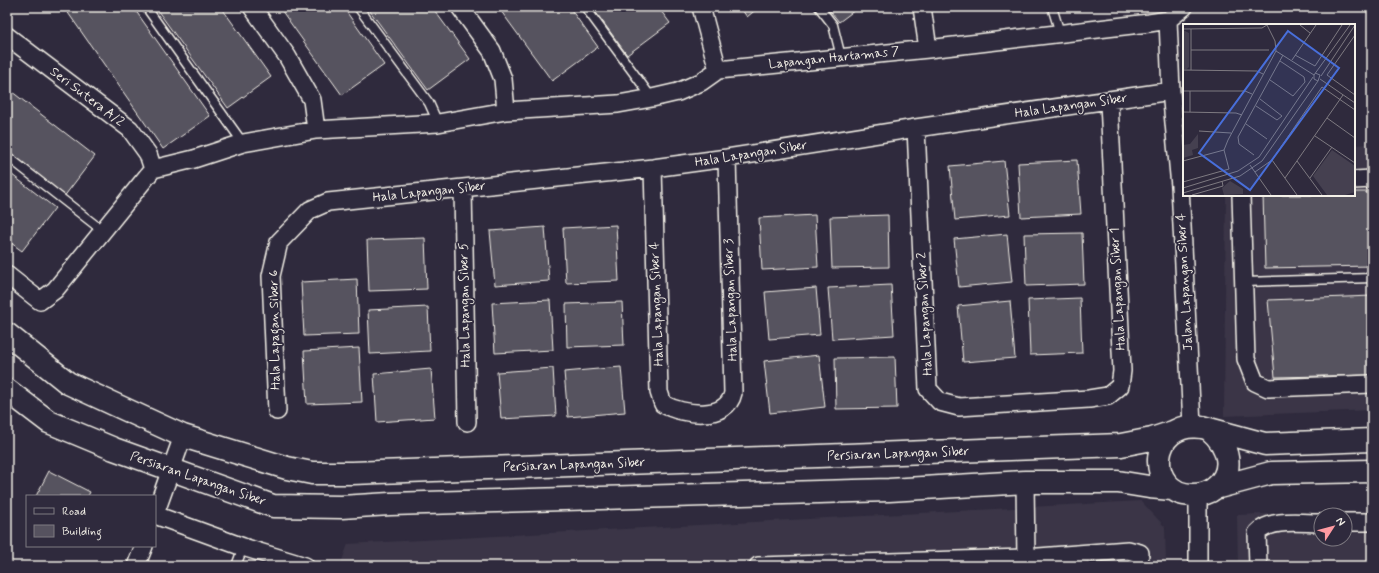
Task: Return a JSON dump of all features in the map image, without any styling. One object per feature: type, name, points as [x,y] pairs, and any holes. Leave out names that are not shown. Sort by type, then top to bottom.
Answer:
[{"type":"main road","name":"Persiaran Lapangan Siber","points":[[7,334],[68,383],[183,436],[288,468],[312,473],[352,473],[1121,446],[1192,429]]},
{"type":"main road","name":"Persiaran Lapangan Siber","points":[[7,390],[49,422],[114,449],[273,506],[333,507],[711,494],[889,490],[1025,482],[1118,482],[1150,488],[1172,489]]},
{"type":"main road","points":[[1192,429],[1219,437],[1225,447],[1228,458],[1227,469],[1222,479],[1206,492]]},
{"type":"main road","points":[[1372,440],[1265,444],[1192,429],[1165,440],[1160,449],[1158,460],[1160,471],[1165,481],[1172,489],[1180,493],[1206,492],[1271,473],[1372,471]]},
{"type":"street","points":[[252,7],[288,56],[312,100],[316,130]]},
{"type":"street","points":[[460,7],[492,51],[503,79],[506,111]]},
{"type":"street","points":[[701,7],[718,70]]},
{"type":"street","points":[[922,7],[928,49]]},
{"type":"street","points":[[1171,91],[1168,20],[1184,7]]},
{"type":"street","name":"Lapangan Hartamas 7","points":[[154,169],[194,159],[243,143],[316,130],[438,123],[506,111],[618,104],[684,90],[701,82],[718,70],[928,49],[1168,20]]},
{"type":"street","name":"Seri Sutera A/2","points":[[7,36],[130,129],[148,154],[154,169]]},
{"type":"street","name":"Hala Lapangan Siber","points":[[328,202],[653,168],[727,158],[916,128],[1109,102],[1171,91]]},
{"type":"street","name":"Jalan Lapangan Siber 4","points":[[1171,91],[1182,186],[1192,429]]},
{"type":"street","name":"Hala Lapangan Siber 1","points":[[1032,403],[1108,396],[1120,386],[1122,371],[1109,102]]},
{"type":"street","name":"Hala Lapangan Siber 2","points":[[916,128],[928,389],[940,402],[959,407],[1032,403]]},
{"type":"street","name":"Hala Lapangan Siber 3","points":[[696,413],[716,412],[726,407],[732,401],[733,393],[727,158]]},
{"type":"street","name":"Hala Lapangan Siber 4","points":[[653,168],[660,392],[663,404],[674,411],[696,413]]},
{"type":"street","points":[[7,275],[40,300],[55,290],[154,169]]},
{"type":"street","points":[[1355,180],[1372,179]]},
{"type":"street","name":"Hala Lapangan Siber 5","points":[[463,188],[467,422]]},
{"type":"street","points":[[1241,196],[1246,359],[1255,382],[1268,388],[1372,384]]},
{"type":"street","name":"Hala Lapagan Siber 6","points":[[277,411],[271,276],[278,242],[310,210],[328,202]]},
{"type":"street","points":[[156,512],[183,436]]},
{"type":"street","points":[[1025,482],[1027,562]]},
{"type":"street","points":[[1198,566],[1206,492]]},
{"type":"street","points":[[156,515],[242,547],[304,566]]},
{"type":"street","points":[[1353,522],[1372,522]]},
{"type":"street","points":[[1258,566],[1257,533],[1263,527],[1272,524],[1313,523]]},
{"type":"street","points":[[136,566],[144,547]]},
{"type":"street","points":[[758,566],[1027,562],[1128,550],[1140,553],[1139,566]]},
{"type":"lane","points":[[146,7],[243,143]]},
{"type":"lane","points":[[358,7],[428,103],[438,123]]},
{"type":"lane","points":[[585,7],[652,98]]},
{"type":"lane","points":[[819,7],[833,25],[841,57]]},
{"type":"lane","points":[[1052,7],[1060,33]]},
{"type":"lane","points":[[7,156],[103,231]]},
{"type":"lane","points":[[1244,282],[1372,278]]},
{"type":"lane","points":[[236,566],[242,547]]},
{"type":"shaded area","points":[[1372,144],[1372,410],[1224,416],[1226,196],[1355,196],[1355,145]]},
{"type":"shaded area","points":[[1141,501],[1165,527],[1166,566],[340,566],[348,544]]},
{"type":"shaded area","points":[[1372,510],[1372,566],[1238,566],[1237,515],[1313,512],[1313,547],[1353,547],[1353,511]]},
{"type":"building","points":[[64,7],[133,7],[210,116],[163,149]]},
{"type":"building","points":[[155,7],[221,7],[271,77],[228,108]]},
{"type":"building","points":[[279,7],[343,7],[384,65],[342,95]]},
{"type":"building","points":[[367,7],[432,7],[470,59],[428,90]]},
{"type":"building","points":[[498,7],[569,7],[598,47],[552,81]]},
{"type":"building","points":[[592,7],[658,7],[670,23],[627,55]]},
{"type":"building","points":[[740,7],[759,7],[747,17]]},
{"type":"building","points":[[827,7],[859,7],[839,22]]},
{"type":"building","points":[[7,88],[95,156],[63,198],[7,154]]},
{"type":"building","points":[[1077,160],[1081,214],[1021,217],[1018,163]]},
{"type":"building","points":[[1004,161],[1010,215],[955,220],[950,166]]},
{"type":"building","points":[[7,171],[55,208],[22,251],[7,240]]},
{"type":"building","points":[[1355,192],[1372,192],[1372,266],[1265,268],[1263,196],[1355,196]]},
{"type":"building","points":[[815,215],[818,267],[762,270],[759,218]]},
{"type":"building","points":[[888,215],[889,267],[832,268],[830,217]]},
{"type":"building","points":[[616,225],[619,281],[566,283],[563,228]]},
{"type":"building","points":[[545,227],[549,281],[495,285],[490,231]]},
{"type":"building","points":[[1082,233],[1084,284],[1026,286],[1024,234]]},
{"type":"building","points":[[1007,234],[1012,282],[959,287],[954,239]]},
{"type":"building","points":[[425,238],[427,289],[369,291],[367,240]]},
{"type":"building","points":[[357,279],[359,334],[304,336],[301,282]]},
{"type":"building","points":[[891,285],[894,335],[832,339],[828,288]]},
{"type":"building","points":[[816,288],[820,335],[769,339],[765,292]]},
{"type":"building","points":[[1372,296],[1372,375],[1275,377],[1268,300]]},
{"type":"building","points":[[1080,298],[1082,353],[1030,355],[1028,300]]},
{"type":"building","points":[[550,300],[553,350],[495,353],[492,303]]},
{"type":"building","points":[[1010,301],[1015,358],[963,362],[958,306]]},
{"type":"building","points":[[622,302],[624,345],[567,347],[566,304]]},
{"type":"building","points":[[428,307],[430,351],[370,354],[368,310]]},
{"type":"building","points":[[359,348],[362,402],[307,404],[304,351]]},
{"type":"building","points":[[819,355],[825,407],[770,413],[764,361]]},
{"type":"building","points":[[895,357],[897,408],[836,409],[835,358]]},
{"type":"building","points":[[621,367],[625,412],[568,417],[564,372]]},
{"type":"building","points":[[553,368],[556,416],[501,419],[497,372]]},
{"type":"building","points":[[431,369],[435,418],[377,422],[374,374]]},
{"type":"building","points":[[49,471],[90,492],[88,495],[37,495]]},
{"type":"building","points":[[1098,564],[1100,566],[1062,566]]}]
